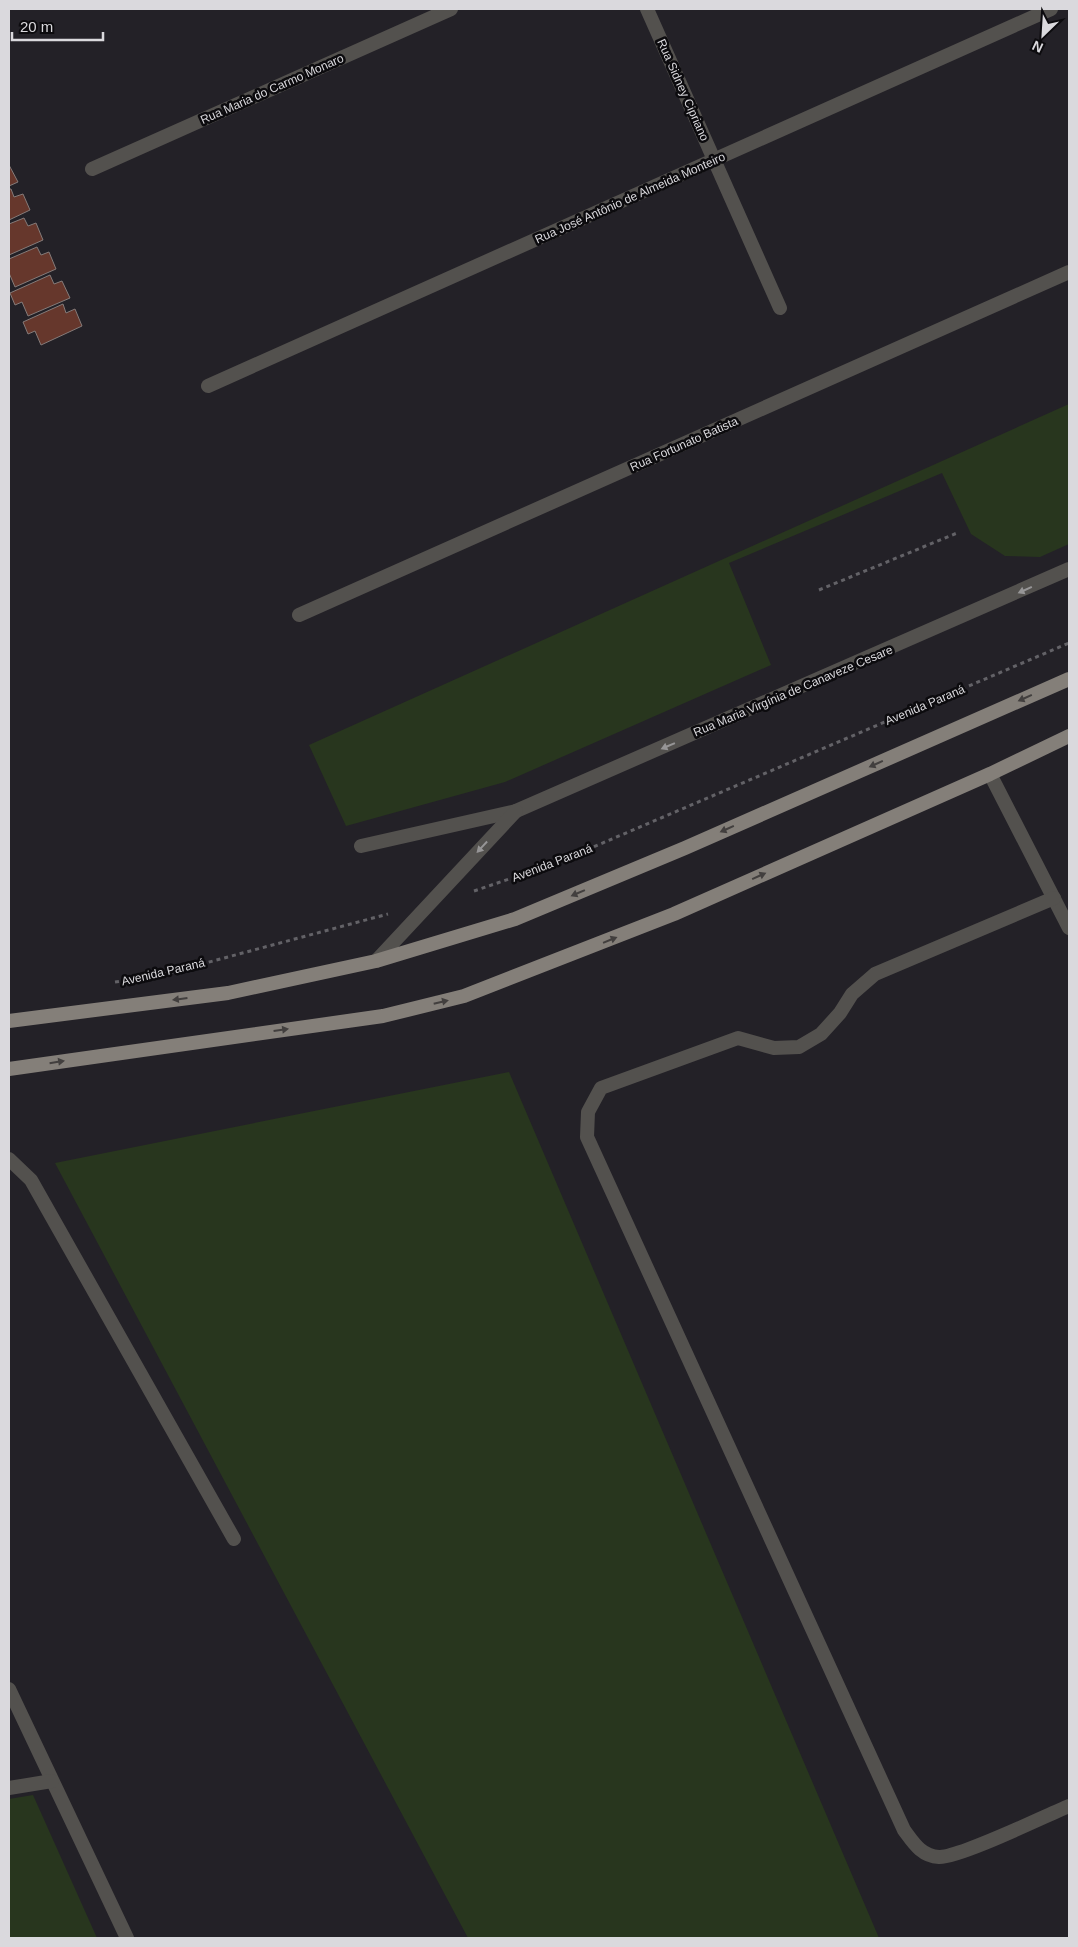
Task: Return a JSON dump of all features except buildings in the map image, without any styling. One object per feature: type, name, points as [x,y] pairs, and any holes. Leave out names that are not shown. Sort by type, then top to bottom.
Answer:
[{"type":"main road","name":"Avenida Paraná","points":[[9,1021],[228,993],[376,961],[515,919],[685,848],[1069,679]]},
{"type":"main road","points":[[9,1069],[383,1016],[464,996],[674,914],[990,774],[1069,736]]},
{"type":"street","name":"Rua Maria do Carmo Monaro","points":[[92,169],[451,9]]},
{"type":"street","name":"Rua Sidney Cipriano","points":[[647,9],[780,308]]},
{"type":"street","name":"Rua José Antônio de Almeida Monteiro","points":[[208,386],[1052,9]]},
{"type":"street","name":"Rua Fortunato Batista","points":[[298,615],[1069,272]]},
{"type":"street","name":"Rua Maria Virgínia de Canaveze Cesare","points":[[361,846],[516,812],[1069,569]]},
{"type":"street","points":[[990,774],[1069,928]]},
{"type":"street","name":"Rua Maria Virgínia de Canaveze Cesare","points":[[376,961],[516,812]]},
{"type":"street","points":[[1054,898],[875,974],[852,994],[840,1014],[822,1034],[799,1047],[774,1048],[738,1038],[600,1088],[588,1112],[587,1137],[904,1830],[921,1852],[939,1858],[967,1849],[1069,1806]]},
{"type":"street","points":[[9,1159],[31,1180],[234,1539]]},
{"type":"street","points":[[9,1688],[127,1938]]},
{"type":"street","points":[[9,1788],[52,1781]]},
{"type":"path","points":[[819,590],[957,533]]},
{"type":"path","name":"Avenida Paraná","points":[[473,891],[556,863],[1069,643]]},
{"type":"path","name":"Avenida Paraná","points":[[111,983],[157,976],[393,912]]},
{"type":"green space","points":[[1069,404],[1069,544],[1040,557],[1005,556],[971,534],[942,473],[729,563],[771,665],[505,782],[346,826],[309,745]]},
{"type":"green space","points":[[509,1072],[879,1938],[468,1938],[55,1163]]},
{"type":"green space","points":[[33,1795],[97,1938],[9,1938],[9,1799]]}]
